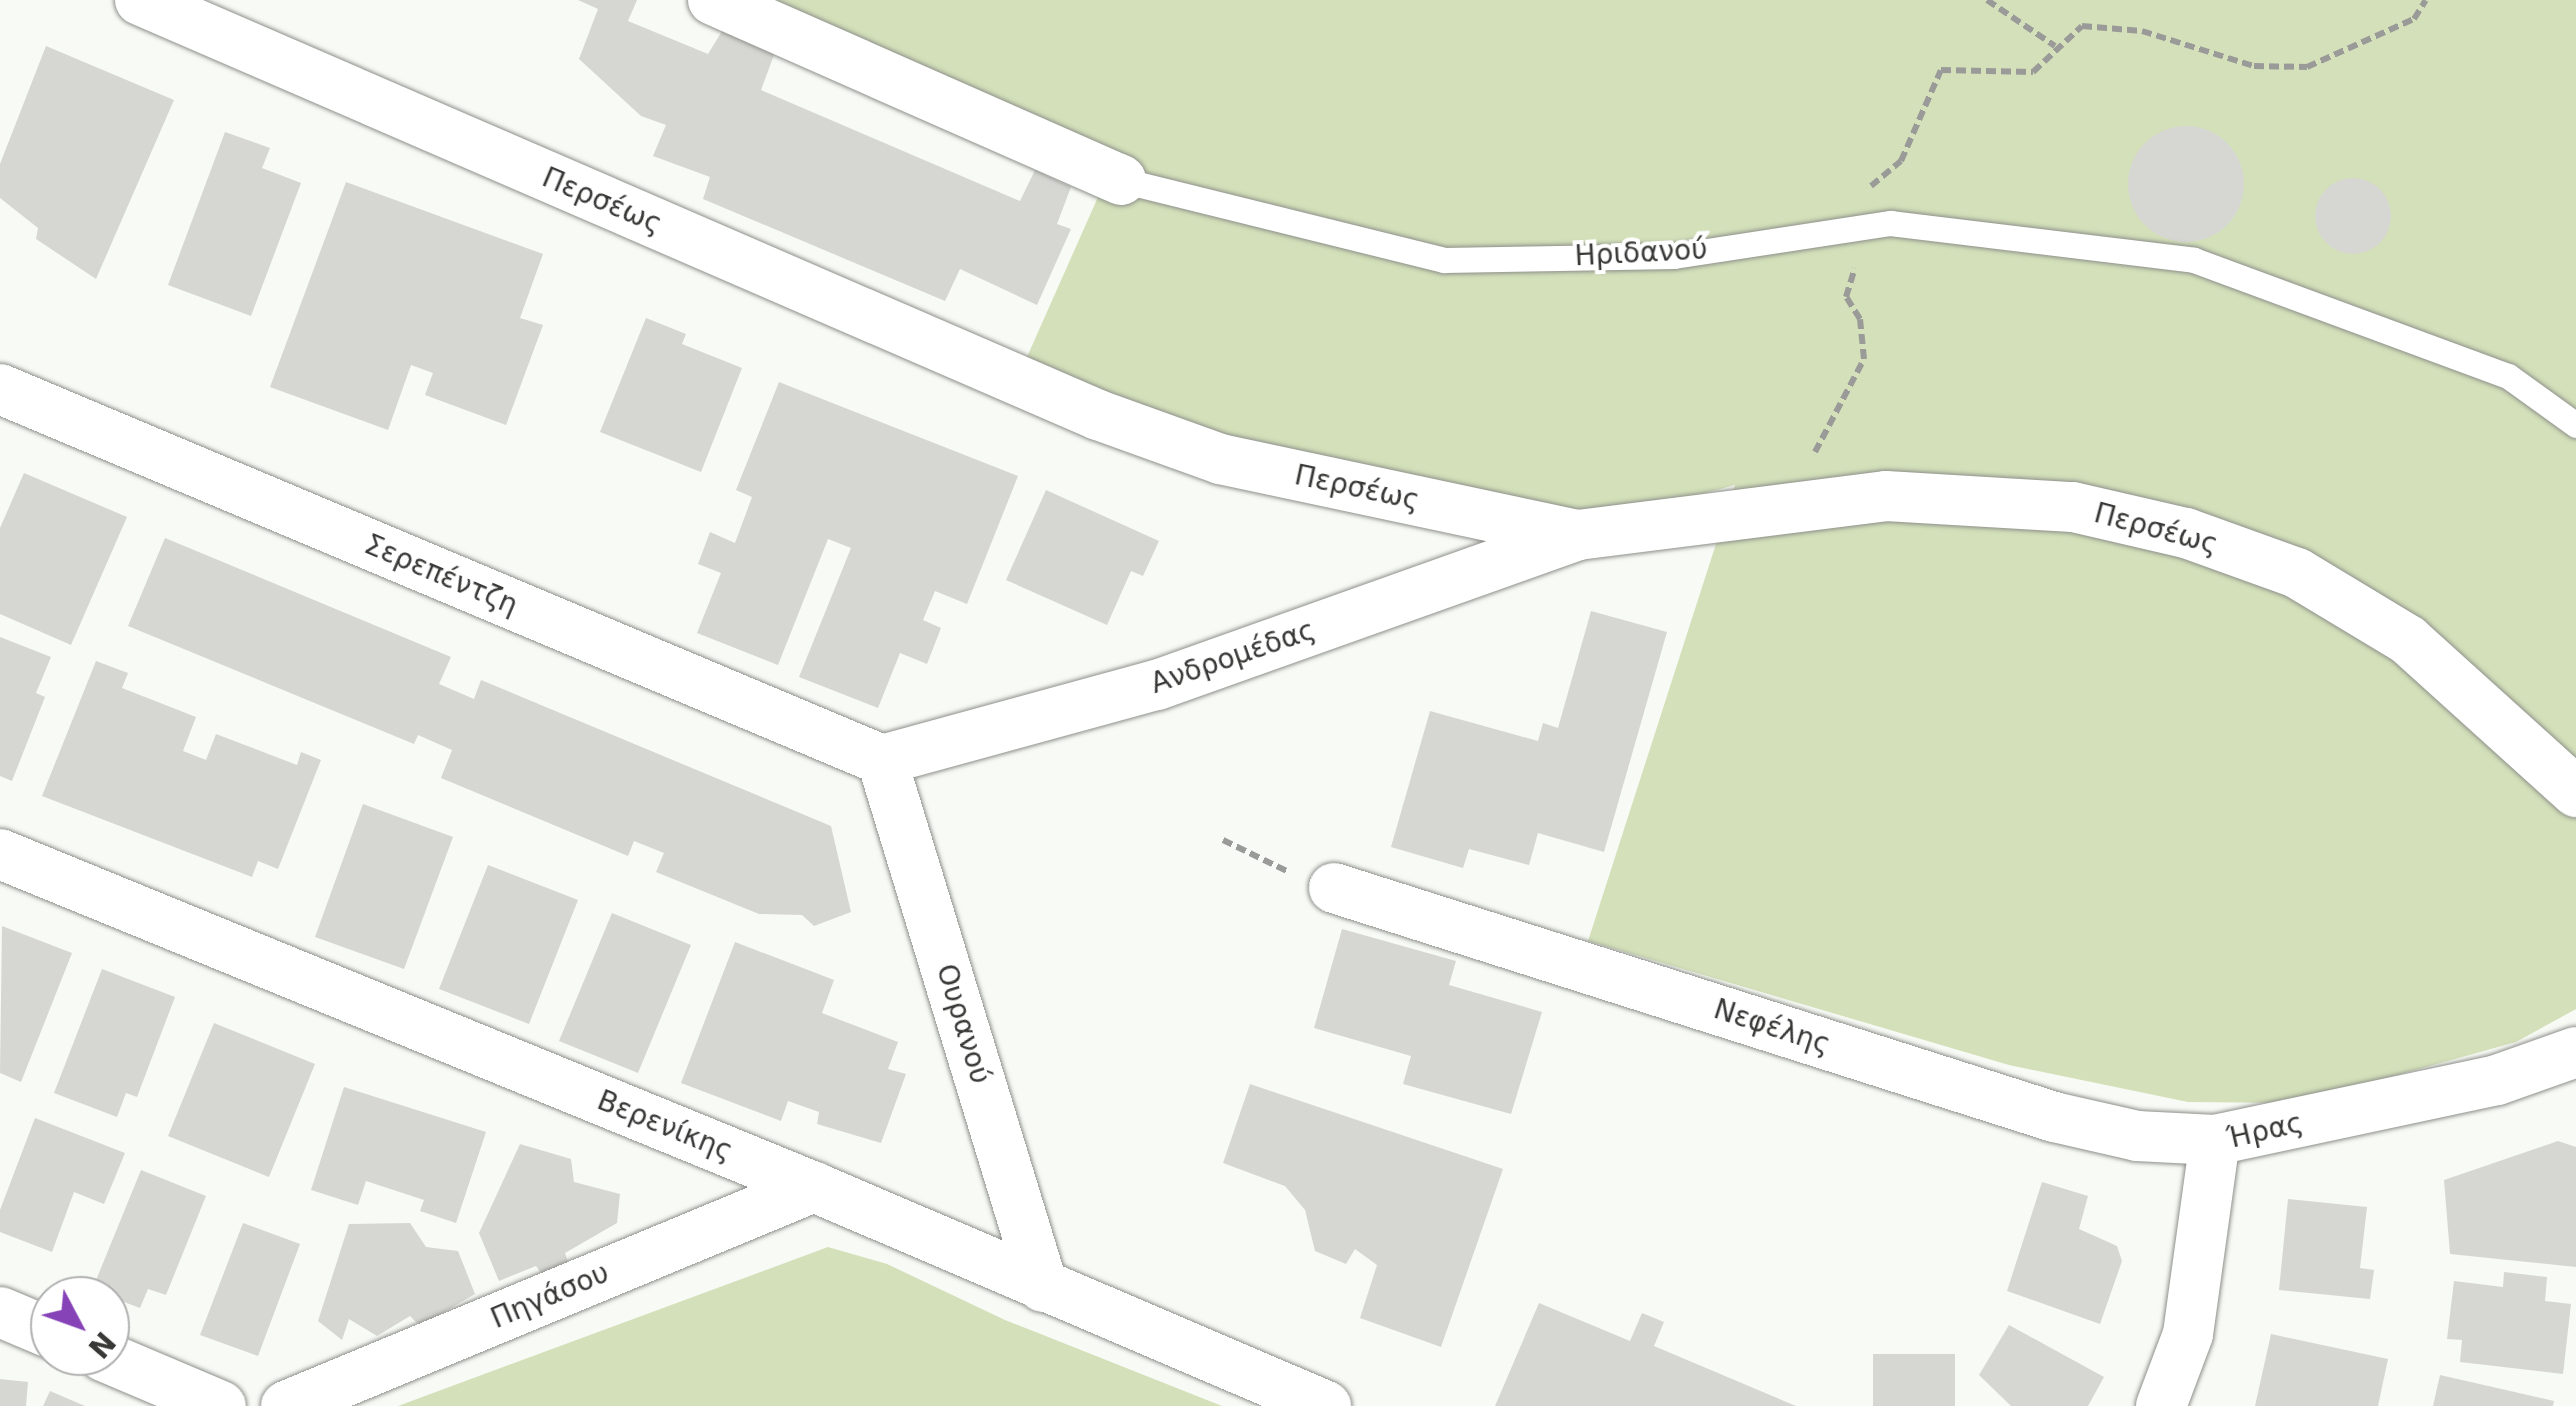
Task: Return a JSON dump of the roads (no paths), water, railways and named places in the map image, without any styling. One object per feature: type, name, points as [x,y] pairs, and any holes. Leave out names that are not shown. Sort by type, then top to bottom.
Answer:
[{"type":"street","name":"Περσέως","points":[[140,0],[1098,415],[1220,459],[1578,535],[1794,506],[1936,496],[2073,507],[2186,534],[2296,573],[2408,640],[2576,792]]},
{"type":"street","name":"Ηριδανού","points":[[712,0],[1121,180]]},
{"type":"street","name":"Σερεπέντζη","points":[[0,389],[882,760]]},
{"type":"street","name":"Ανδρομέδας","points":[[882,760],[1156,685],[1578,535]]},
{"type":"street","name":"Ουρανού","points":[[882,760],[1044,1287]]},
{"type":"street","name":"Βερενίκης","points":[[0,854],[814,1187],[1326,1406]]},
{"type":"street","name":"Νεφέλης","points":[[1334,888],[2054,1117],[2137,1136],[2215,1140]]},
{"type":"street","name":"Ήρας","points":[[2161,1406],[2188,1334],[2215,1140],[2497,1080],[2576,1052]]},
{"type":"street","name":"Πηγάσου","points":[[286,1406],[814,1187]]},
{"type":"street","points":[[0,1312],[30,1325]]},
{"type":"street","points":[[130,1367],[221,1406]]},
{"type":"lane","name":"Ηριδανού","points":[[1121,180],[1444,260],[1674,256],[1890,224],[2194,260],[2508,376],[2576,425]]}]
